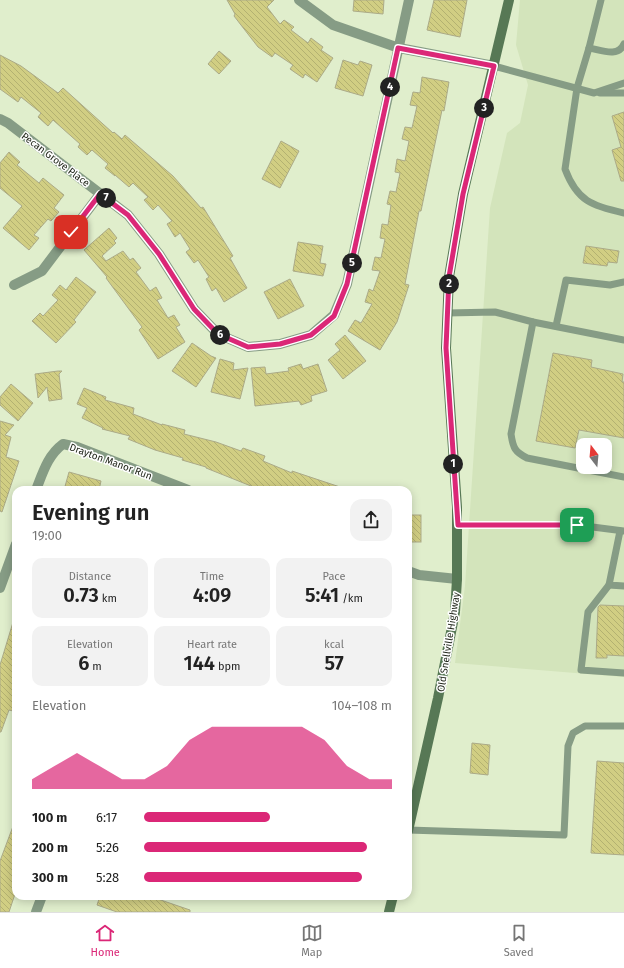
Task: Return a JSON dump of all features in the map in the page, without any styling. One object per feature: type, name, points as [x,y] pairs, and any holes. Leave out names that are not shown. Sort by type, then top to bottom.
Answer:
[{"type":"street","points":[[299,0],[333,25],[398,48],[494,66]]},
{"type":"street","name":"Pecan Grove Place","points":[[0,119],[8,123],[128,215],[159,254],[194,309],[218,334],[248,347],[280,344],[311,335],[334,316],[347,284],[409,0]]},
{"type":"street","name":"Old Snellville Highway","points":[[412,813],[438,698],[455,612],[458,525],[446,348],[449,277],[463,194],[509,0]]},
{"type":"street","points":[[14,285],[42,272],[100,194]]},
{"type":"street","name":"Drayton Manor Run","points":[[37,486],[45,465],[55,450],[63,444],[77,447],[178,486]]},
{"type":"street","points":[[0,588],[12,555]]},
{"type":"street","points":[[412,572],[419,575],[457,579]]},
{"type":"street","points":[[39,911],[41,900]]},
{"type":"street","points":[[389,912],[392,900]]},
{"type":"lane","points":[[601,0],[577,88],[565,169],[569,180],[586,202],[612,211],[624,213]]},
{"type":"lane","points":[[589,48],[616,52],[620,50],[624,44]]},
{"type":"lane","points":[[494,66],[594,93],[624,93]]},
{"type":"lane","points":[[594,93],[624,83]]},
{"type":"lane","points":[[556,326],[566,280],[610,286],[624,282]]},
{"type":"lane","points":[[447,314],[495,312],[533,322],[624,340]]},
{"type":"lane","points":[[533,322],[511,434],[512,443],[516,450],[527,458],[624,477]]},
{"type":"lane","points":[[458,525],[577,525],[622,531],[609,585],[588,612],[581,670],[624,673]]},
{"type":"lane","points":[[609,585],[624,586]]},
{"type":"lane","points":[[412,831],[564,835],[568,746],[573,733],[585,726],[624,726]]},
{"type":"shaded area","points":[[520,0],[624,0],[624,677],[455,663],[465,586],[490,208],[507,133],[520,123],[528,85],[516,45]]},
{"type":"building","points":[[227,0],[274,0],[267,7],[280,24],[284,20],[294,27],[291,30],[308,43],[311,38],[323,47],[321,50],[333,58],[317,82],[305,74],[303,78],[290,69],[293,65],[275,53],[272,57],[258,47],[234,16],[235,14]]},
{"type":"building","points":[[354,0],[384,0],[383,14],[353,11]]},
{"type":"building","points":[[434,0],[467,0],[460,37],[427,30]]},
{"type":"building","points":[[219,51],[231,61],[219,74],[208,64]]},
{"type":"building","points":[[0,55],[21,66],[58,93],[63,88],[113,133],[114,132],[122,139],[125,135],[173,176],[201,208],[203,207],[233,256],[230,258],[247,288],[224,302],[216,288],[212,291],[206,279],[209,277],[198,260],[194,263],[186,252],[190,249],[180,233],[175,237],[167,224],[172,221],[158,205],[153,210],[144,200],[148,197],[133,183],[129,187],[105,168],[108,164],[92,150],[87,155],[78,147],[80,144],[53,120],[48,126],[38,117],[41,113],[21,97],[18,102],[0,89]]},
{"type":"building","points":[[343,60],[358,65],[360,61],[372,65],[363,96],[335,88]]},
{"type":"building","points":[[422,77],[449,82],[444,111],[442,110],[421,211],[419,211],[405,284],[409,285],[397,322],[380,350],[348,331],[355,320],[361,323],[372,304],[365,302],[369,289],[373,291],[380,271],[372,270],[375,257],[381,258],[385,239],[380,238],[382,224],[388,225],[391,205],[387,204],[390,191],[396,192],[400,173],[395,172],[397,159],[405,161],[409,141],[402,139],[405,127],[412,128],[417,106],[410,105],[413,92],[420,93]]},
{"type":"building","points":[[624,112],[624,181],[621,181],[612,150],[621,147],[612,116]]},
{"type":"building","points":[[281,141],[299,151],[280,188],[262,179]]},
{"type":"building","points":[[9,152],[20,162],[17,165],[39,183],[43,178],[64,195],[54,208],[59,212],[51,221],[48,219],[34,235],[39,238],[29,250],[3,228],[22,206],[0,188],[0,163]]},
{"type":"building","points":[[109,228],[117,238],[114,241],[116,243],[102,256],[106,261],[123,251],[130,260],[133,258],[141,268],[136,272],[150,291],[156,287],[162,298],[157,300],[168,318],[174,315],[180,325],[176,327],[185,342],[158,359],[139,330],[142,327],[106,278],[107,277],[84,250]]},
{"type":"building","points":[[298,242],[323,246],[320,263],[326,264],[323,276],[293,271]]},
{"type":"building","points":[[586,246],[619,251],[617,263],[608,262],[607,266],[583,263]]},
{"type":"building","points":[[76,277],[96,292],[74,320],[76,322],[56,343],[32,321],[40,313],[43,316],[58,300],[52,295],[60,285],[66,290]]},
{"type":"building","points":[[290,279],[304,306],[278,319],[264,292]]},
{"type":"building","points":[[345,335],[366,361],[343,379],[328,360],[340,350],[335,344]]},
{"type":"building","points":[[192,343],[216,358],[196,387],[172,371]]},
{"type":"building","points":[[553,353],[592,360],[591,367],[623,374],[624,438],[579,430],[575,448],[536,441]]},
{"type":"building","points":[[220,359],[234,363],[233,370],[248,368],[240,399],[211,392]]},
{"type":"building","points":[[301,364],[303,369],[318,364],[327,391],[311,396],[312,401],[301,405],[299,401],[255,406],[251,368],[265,367],[266,374],[289,371],[288,368]]},
{"type":"building","points":[[62,371],[59,374],[62,399],[49,401],[47,387],[38,398],[35,374]]},
{"type":"building","points":[[11,384],[33,403],[18,421],[0,405],[0,397]]},
{"type":"building","points":[[84,388],[106,397],[105,400],[134,408],[133,414],[162,425],[185,430],[184,434],[216,442],[241,451],[243,448],[265,456],[263,461],[292,473],[292,471],[337,486],[251,486],[206,467],[182,460],[183,458],[155,450],[128,439],[130,436],[102,429],[103,428],[82,418],[87,408],[77,404]]},
{"type":"building","points":[[0,421],[14,425],[5,435],[11,437],[6,457],[19,461],[2,512],[0,511]]},
{"type":"building","points":[[69,472],[101,481],[100,486],[65,486]]},
{"type":"building","points":[[412,515],[421,515],[421,542],[412,542]]},
{"type":"building","points":[[600,605],[624,606],[624,656],[607,655],[607,658],[596,658],[598,607]]},
{"type":"building","points":[[12,626],[12,711],[9,710],[1,732],[0,732],[0,665]]},
{"type":"building","points":[[472,743],[490,745],[488,775],[470,773]]},
{"type":"building","points":[[597,761],[624,763],[624,855],[591,853]]},
{"type":"building","points":[[12,829],[13,900],[9,912],[0,912],[0,861]]},
{"type":"building","points":[[99,900],[161,900],[190,910],[190,912],[117,912],[97,905]]},
{"type":"route","points":[[71,232],[100,194],[128,215],[159,254],[194,309],[218,334],[248,347],[280,344],[311,335],[334,316],[347,284],[398,48],[494,66],[463,194],[449,277],[446,348],[458,525],[577,525]]}]
